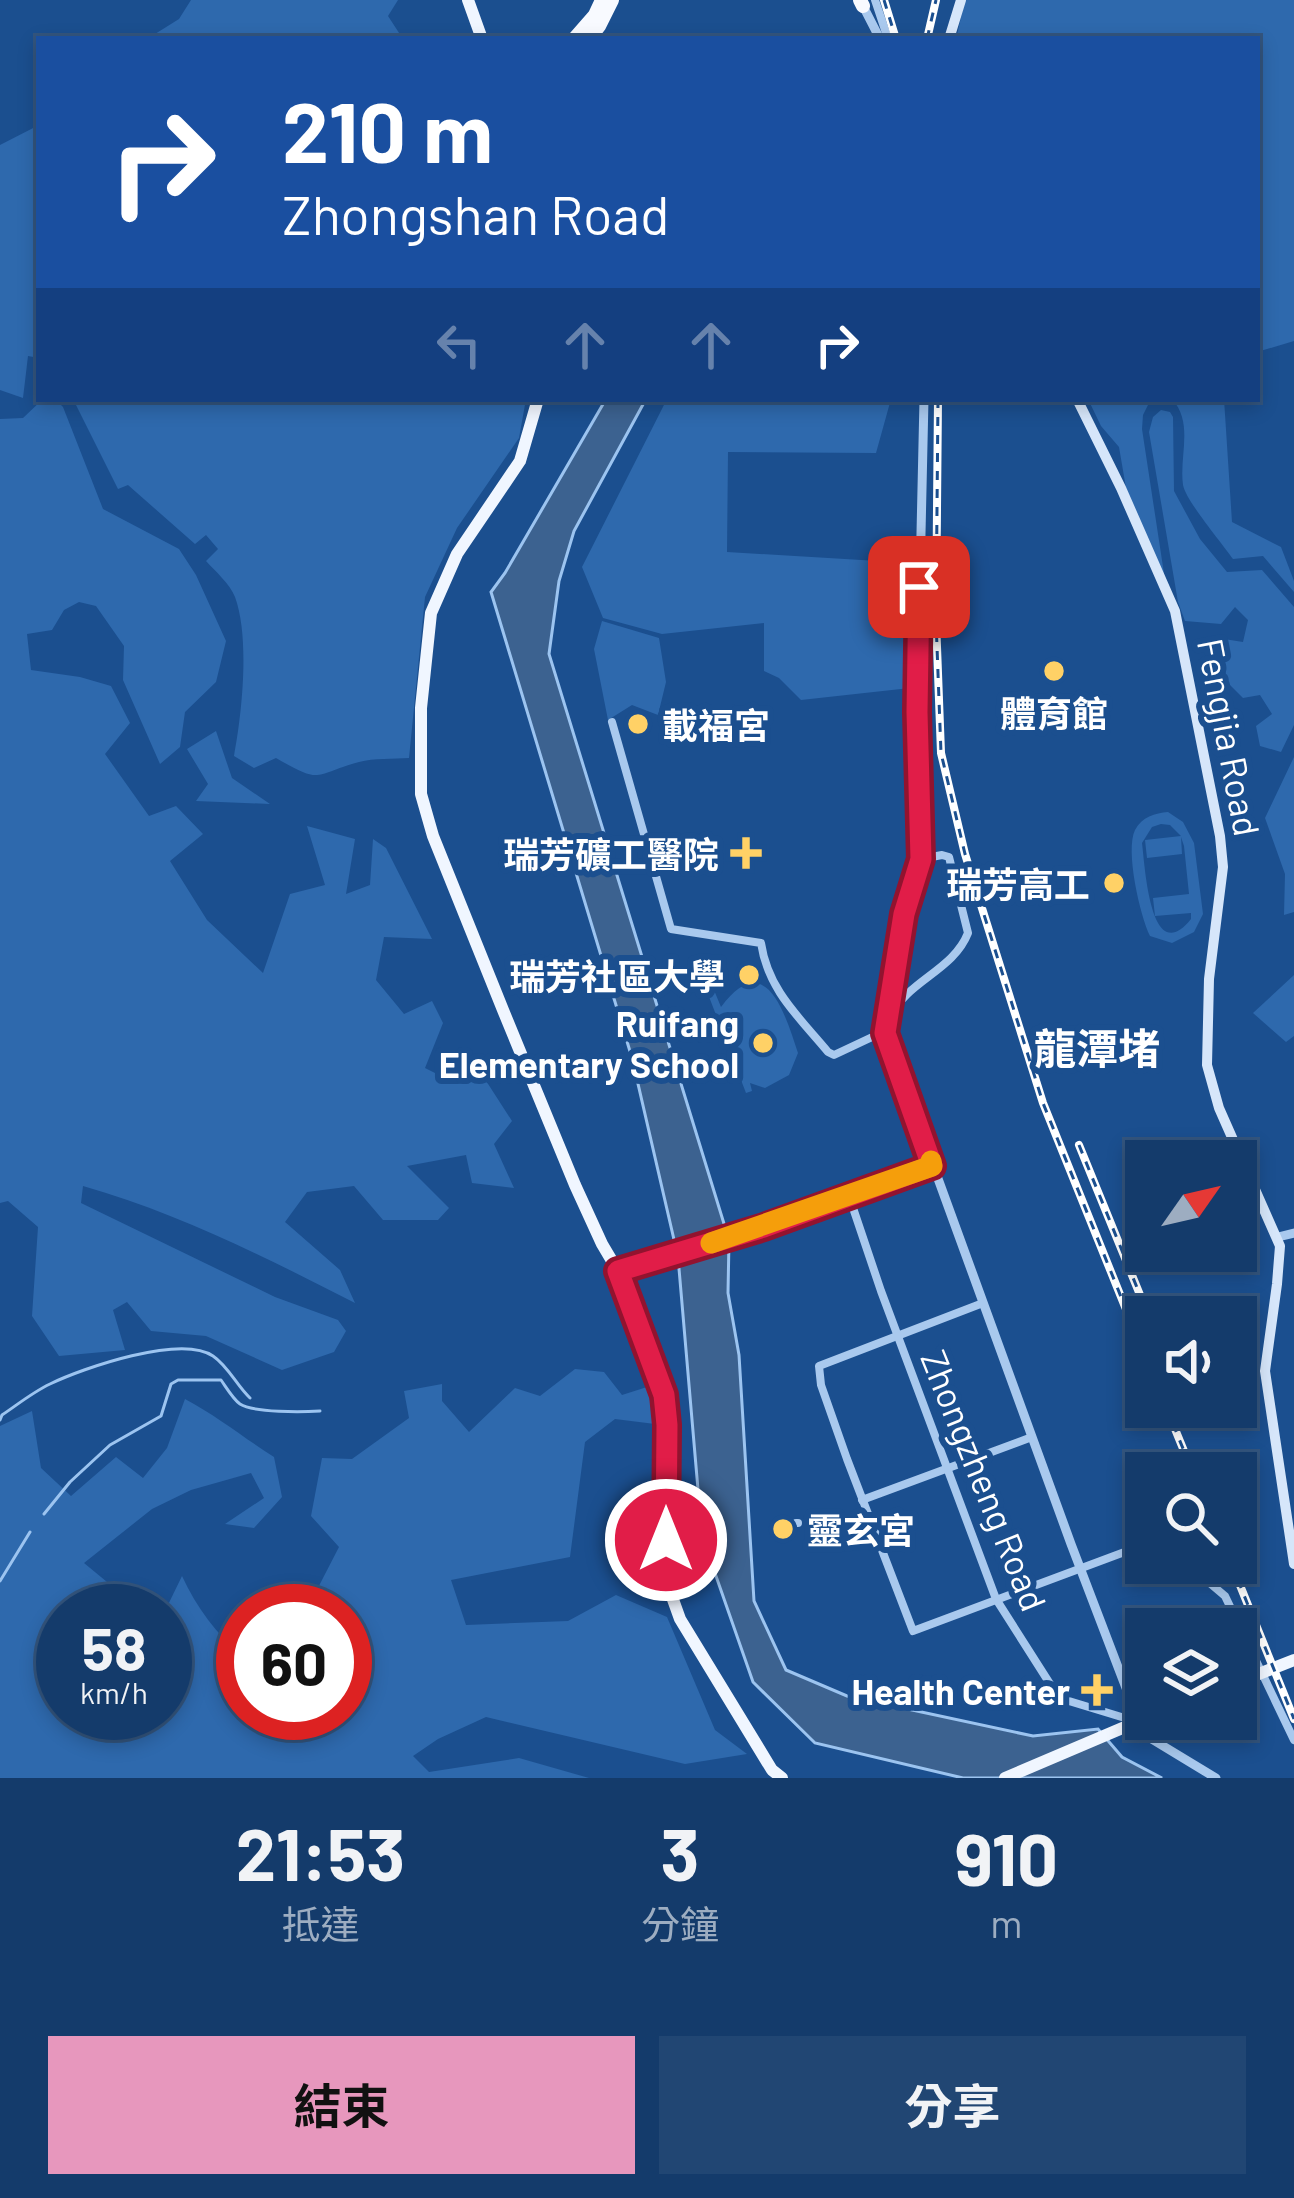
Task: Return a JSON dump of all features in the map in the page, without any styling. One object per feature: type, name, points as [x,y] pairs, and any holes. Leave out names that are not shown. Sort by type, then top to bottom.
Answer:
[{"type":"highway","points":[[577,36],[602,0]]},
{"type":"highway","points":[[591,36],[612,0]]},
{"type":"main road","points":[[468,0],[481,36]]},
{"type":"main road","points":[[950,36],[961,0]]},
{"type":"main road","points":[[537,402],[524,453],[457,554],[431,613],[421,708],[421,794],[433,836],[510,1027],[575,1185],[618,1271],[664,1395],[667,1582],[680,1619],[772,1770],[782,1778]]},
{"type":"main road","name":"Fengjia Road","points":[[1078,402],[1174,610],[1223,855],[1208,979],[1207,1065],[1219,1108],[1278,1237]]},
{"type":"main road","points":[[1278,1237],[1265,1371],[1294,1564]]},
{"type":"main road","points":[[1257,1675],[1294,1660]]},
{"type":"main road","points":[[1004,1778],[1125,1728]]},
{"type":"street","points":[[864,1],[882,36]]},
{"type":"street","points":[[924,402],[917,712],[921,859],[904,914],[885,1033],[1080,1569],[1125,1677]]},
{"type":"street","points":[[612,722],[670,929],[761,943],[768,974],[779,992],[834,1055],[885,1033],[898,1001],[955,956],[968,933],[949,857],[921,859]]},
{"type":"street","points":[[618,1271],[764,1227],[932,1166]]},
{"type":"street","name":"Zhongzheng Road","points":[[849,1196],[996,1599],[1059,1698],[1125,1715]]},
{"type":"street","points":[[1278,1237],[1294,1233]]},
{"type":"street","points":[[983,1303],[819,1366],[821,1385],[862,1501],[913,1631],[1125,1552]]},
{"type":"street","points":[[862,1501],[1031,1437]]},
{"type":"street","points":[[644,1584],[667,1582]]},
{"type":"street","points":[[1211,1584],[1225,1596],[1294,1740]]},
{"type":"street","points":[[1153,1740],[1200,1774],[1216,1778]]},
{"type":"shaded area","points":[[191,0],[398,0],[388,16],[401,36],[152,36],[179,19]]},
{"type":"shaded area","points":[[965,0],[1294,0],[1294,341],[1260,351],[1260,36],[957,36]]},
{"type":"shaded area","points":[[36,127],[36,357],[28,356],[23,398],[0,390],[0,145]]},
{"type":"shaded area","points":[[40,402],[58,402],[63,407],[103,509],[179,549],[226,641],[216,682],[185,712],[180,747],[160,764],[123,680],[124,646],[96,606],[79,602],[64,610],[52,630],[27,634],[31,670],[111,686],[130,723],[105,754],[149,816],[176,806],[203,834],[170,861],[207,920],[263,973],[290,894],[325,885],[307,826],[355,839],[346,894],[370,885],[373,839],[386,848],[432,939],[384,937],[376,980],[404,1014],[432,1001],[443,1023],[425,1068],[445,1078],[472,1059],[512,1121],[494,1144],[514,1188],[472,1183],[466,1155],[407,1166],[449,1208],[438,1220],[383,1220],[354,1186],[307,1192],[285,1222],[340,1270],[355,1303],[188,1223],[83,1186],[81,1203],[275,1297],[338,1320],[346,1331],[334,1352],[282,1370],[206,1336],[151,1331],[127,1302],[113,1310],[125,1350],[59,1356],[32,1316],[38,1227],[8,1201],[0,1203],[0,419],[23,418]]},
{"type":"shaded area","points":[[74,402],[525,402],[519,438],[457,528],[425,597],[409,758],[365,761],[311,775],[276,758],[254,768],[234,756],[242,698],[242,633],[233,592],[206,561],[218,549],[206,535],[195,544],[128,485],[118,489]]},
{"type":"shaded area","points":[[604,402],[644,402],[574,531],[559,581],[549,654],[729,1240],[728,1293],[739,1355],[754,1601],[786,1670],[847,1696],[1033,1736],[1098,1729],[1122,1757],[1162,1778],[963,1778],[815,1743],[753,1682],[702,1536],[678,1257],[632,1058],[491,592]]},
{"type":"shaded area","points":[[665,402],[890,402],[876,453],[728,452],[727,552],[911,563],[910,688],[801,700],[779,678],[764,671],[764,623],[662,634],[603,618],[582,567]]},
{"type":"shaded area","points":[[1089,402],[1150,402],[1142,429],[1165,580],[1126,488],[1119,447]]},
{"type":"shaded area","points":[[1174,402],[1224,402],[1232,522],[1281,547],[1294,592],[1263,556],[1233,559],[1191,501],[1183,485],[1179,408]]},
{"type":"shaded area","points":[[1161,410],[1173,417],[1174,491],[1200,539],[1227,572],[1262,570],[1294,607],[1294,725],[1281,752],[1260,746],[1256,726],[1272,714],[1260,695],[1243,698],[1226,681],[1224,639],[1243,642],[1248,620],[1235,607],[1221,624],[1185,621],[1178,602],[1149,432],[1153,417]]},
{"type":"shaded area","points":[[602,621],[659,638],[666,682],[658,715],[632,705],[608,720],[594,649]]},
{"type":"shaded area","points":[[216,731],[232,778],[270,804],[196,801],[208,784],[187,749]]},
{"type":"shaded area","points":[[1294,757],[1294,912],[1284,915],[1285,874],[1265,818]]},
{"type":"shaded area","points":[[1168,812],[1183,822],[1194,843],[1203,914],[1194,932],[1172,943],[1150,936],[1138,899],[1132,839],[1145,819]],"holes":[[[1170,825],[1181,836],[1145,840],[1147,858],[1182,854],[1181,837],[1189,894],[1153,898],[1155,915],[1142,843],[1152,827]],[[1191,913],[1191,919],[1177,931],[1166,932],[1155,916]]]},
{"type":"shaded area","points":[[704,966],[721,1007],[750,983],[772,993],[798,1053],[789,1075],[765,1088],[750,1083],[752,1091],[746,1093],[698,968]]},
{"type":"shaded area","points":[[1294,975],[1294,1036],[1286,1042],[1253,1013]]},
{"type":"shaded area","points":[[575,1369],[604,1372],[622,1395],[647,1387],[655,1424],[615,1419],[585,1442],[570,1557],[451,1580],[466,1625],[568,1621],[616,1595],[667,1617],[715,1730],[747,1754],[685,1764],[486,1717],[413,1756],[429,1772],[519,1758],[589,1778],[0,1778],[0,1426],[32,1411],[41,1468],[71,1496],[116,1457],[143,1478],[167,1448],[185,1399],[274,1457],[282,1497],[254,1528],[225,1524],[264,1498],[251,1473],[191,1490],[152,1509],[84,1563],[110,1584],[36,1584],[36,1740],[192,1740],[192,1595],[216,1630],[216,1740],[372,1740],[372,1584],[320,1584],[339,1547],[311,1516],[322,1458],[352,1459],[409,1418],[404,1391],[442,1384],[442,1401],[469,1432],[515,1388],[540,1396]]},
{"type":"waterway","points":[[0,1420],[31,1395],[65,1377],[156,1351],[198,1350],[213,1356],[250,1398]]},
{"type":"waterway","points":[[44,1514],[110,1445],[161,1416],[171,1384],[178,1380],[221,1380],[240,1404],[256,1409],[320,1411]]},
{"type":"waterway","points":[[0,1581],[30,1532]]},
{"type":"railway","points":[[884,0],[895,36]]},
{"type":"railway","points":[[928,36],[936,0]]},
{"type":"railway","points":[[938,402],[936,620],[941,753],[965,854],[1043,1103],[1125,1307]]},
{"type":"railway","points":[[1079,1145],[1140,1296]]},
{"type":"railway","points":[[1175,1428],[1184,1452]]},
{"type":"railway","points":[[1239,1584],[1294,1719]]},
{"type":"slow traffic","points":[[711,1243],[932,1166],[931,1161]]},
{"type":"place","name":"體育館","points":[[1054,671]]},
{"type":"place","name":"載福宮","points":[[638,724]]},
{"type":"place","name":"瑞芳礦工醫院","points":[[746,853]]},
{"type":"place","name":"瑞芳高工","points":[[1114,883]]},
{"type":"place","name":"瑞芳社區大學","points":[[749,975]]},
{"type":"place","name":"Ruifang Elementary School","points":[[763,1043]]},
{"type":"place","name":"靈玄宮","points":[[783,1529]]},
{"type":"place","name":"Health Center","points":[[1097,1690]]},
{"type":"district","name":"龍潭堵","points":[[1097,1047]]},
{"type":"route","points":[[666,1540],[664,1395],[618,1271],[764,1227],[932,1166],[885,1033],[904,914],[921,859],[919,587]]}]
